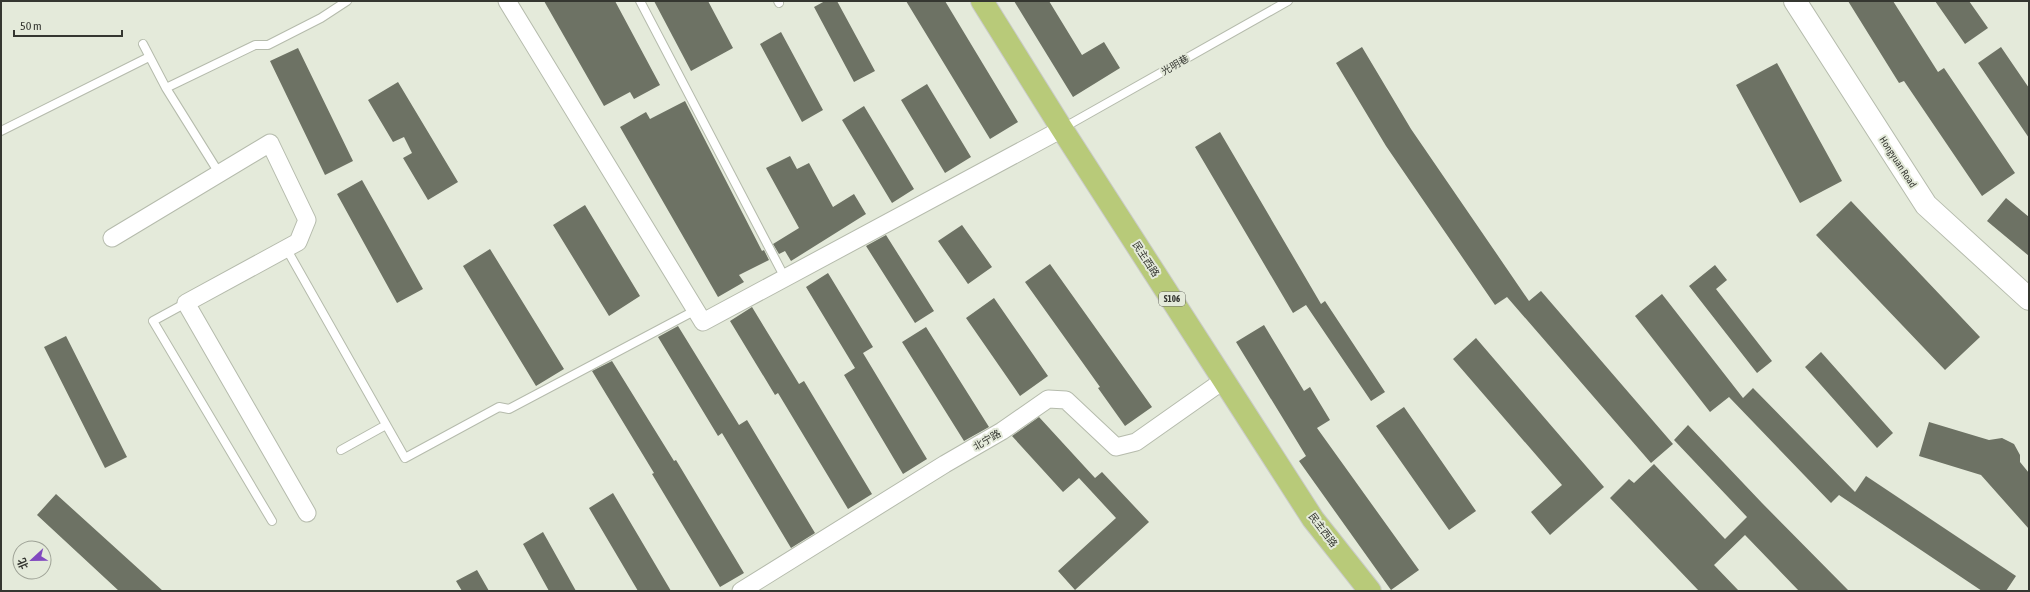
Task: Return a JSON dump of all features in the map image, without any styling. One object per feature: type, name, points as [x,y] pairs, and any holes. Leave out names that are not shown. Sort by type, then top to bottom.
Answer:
[{"type":"main road","name":"民主西路","points":[[982,1],[1062,129],[1313,519],[1370,591]]},
{"type":"main road","name":"Hongyuan Road","points":[[1795,1],[1926,205],[2029,299]]},
{"type":"street","points":[[507,1],[703,322],[1062,129]]},
{"type":"street","points":[[112,238],[270,143],[308,220],[298,242],[186,303],[307,513]]},
{"type":"street","name":"北宁路","points":[[741,591],[945,464],[1002,431],[1048,399],[1066,400],[1116,447],[1136,442],[1224,380]]},
{"type":"lane","points":[[166,88],[255,45],[268,45],[321,18],[347,1]]},
{"type":"lane","points":[[640,1],[785,278]]},
{"type":"lane","name":"光明巷","points":[[1062,129],[1288,1]]},
{"type":"lane","points":[[143,44],[166,88],[219,173]]},
{"type":"lane","points":[[1,131],[149,57]]},
{"type":"lane","points":[[286,248],[405,458],[499,407],[510,409],[696,310]]},
{"type":"lane","points":[[186,303],[153,321],[272,521]]},
{"type":"lane","points":[[341,450],[386,425]]},
{"type":"building","points":[[544,1],[615,1],[660,85],[634,99],[630,92],[604,106]]},
{"type":"building","points":[[654,1],[708,1],[733,48],[691,71]]},
{"type":"building","points":[[825,1],[837,1],[875,71],[854,82],[814,7]]},
{"type":"building","points":[[906,1],[945,1],[1018,122],[990,139]]},
{"type":"building","points":[[1014,1],[1049,1],[1082,55],[1104,42],[1120,68],[1073,97]]},
{"type":"building","points":[[1848,1],[1893,1],[1938,72],[1944,68],[2015,173],[1982,196],[1904,81],[1899,83]]},
{"type":"building","points":[[1935,1],[1969,1],[1988,28],[1965,44]]},
{"type":"building","points":[[781,32],[823,110],[802,122],[760,44]]},
{"type":"building","points":[[1362,47],[1411,129],[1529,301],[1541,291],[1673,444],[1651,463],[1507,297],[1495,305],[1386,146],[1336,63]]},
{"type":"building","points":[[2001,47],[2029,88],[2029,138],[1978,63]]},
{"type":"building","points":[[298,48],[353,161],[325,175],[270,61]]},
{"type":"building","points":[[1777,63],[1842,181],[1800,203],[1736,85]]},
{"type":"building","points":[[398,82],[458,182],[428,200],[403,158],[412,153],[404,137],[393,142],[368,100]]},
{"type":"building","points":[[927,84],[971,157],[945,173],[901,100]]},
{"type":"building","points":[[685,101],[762,251],[764,250],[769,260],[739,275],[744,282],[718,297],[620,127],[646,112],[650,119]]},
{"type":"building","points":[[864,106],[914,189],[892,203],[842,120]]},
{"type":"building","points":[[1220,132],[1321,304],[1325,301],[1385,392],[1371,401],[1306,305],[1293,313],[1195,147]]},
{"type":"building","points":[[790,156],[797,169],[809,163],[833,207],[854,194],[866,214],[791,261],[785,251],[779,254],[773,244],[799,228],[766,168]]},
{"type":"building","points":[[362,180],[423,289],[397,303],[337,194]]},
{"type":"building","points":[[2006,198],[2029,217],[2029,256],[1987,221]]},
{"type":"building","points":[[1851,201],[1980,337],[1945,370],[1816,235]]},
{"type":"building","points":[[585,205],[640,296],[609,316],[553,225]]},
{"type":"building","points":[[962,225],[992,267],[968,284],[938,241]]},
{"type":"building","points":[[886,235],[934,311],[915,323],[866,246]]},
{"type":"building","points":[[490,249],[564,369],[536,386],[463,266]]},
{"type":"building","points":[[1050,264],[1152,407],[1125,426],[1098,388],[1100,387],[1025,282]]},
{"type":"building","points":[[1715,265],[1727,280],[1716,289],[1772,361],[1757,373],[1689,286]]},
{"type":"building","points":[[828,273],[873,347],[863,353],[927,459],[903,474],[844,375],[855,368],[806,287]]},
{"type":"building","points":[[1662,294],[1743,398],[1753,388],[1855,492],[1866,476],[2016,576],[2006,591],[1982,591],[1839,495],[1831,503],[1729,397],[1710,412],[1635,316]]},
{"type":"building","points":[[994,298],[1048,376],[1020,396],[966,318]]},
{"type":"building","points":[[752,307],[799,384],[804,381],[872,494],[848,509],[778,393],[775,395],[730,321]]},
{"type":"building","points":[[1264,325],[1304,391],[1310,387],[1330,420],[1317,428],[1419,570],[1391,590],[1299,461],[1306,456],[1236,342]]},
{"type":"building","points":[[678,326],[739,425],[747,420],[815,533],[791,548],[722,433],[718,436],[658,337]]},
{"type":"building","points":[[926,327],[989,427],[964,441],[902,342]]},
{"type":"building","points":[[66,336],[127,457],[105,468],[44,347]]},
{"type":"building","points":[[1476,338],[1604,487],[1550,535],[1531,512],[1562,485],[1453,359]]},
{"type":"building","points":[[1821,352],[1893,433],[1877,448],[1805,367]]},
{"type":"building","points":[[612,361],[674,461],[676,460],[744,573],[720,587],[652,474],[654,473],[592,371]]},
{"type":"building","points":[[1404,407],[1476,511],[1449,530],[1376,426]]},
{"type":"building","points":[[1039,417],[1095,478],[1102,472],[1149,522],[1075,590],[1058,571],[1116,518],[1079,478],[1063,492],[1012,436]]},
{"type":"building","points":[[1929,422],[1989,440],[2002,438],[2014,444],[2020,455],[2020,462],[2029,473],[2029,529],[1981,475],[1919,456]]},
{"type":"building","points":[[1688,425],[1849,591],[1799,591],[1745,535],[1714,565],[1739,591],[1699,591],[1610,498],[1629,479],[1634,483],[1654,464],[1725,539],[1747,517],[1674,440]]},
{"type":"building","points":[[613,493],[671,591],[638,591],[589,508]]},
{"type":"building","points":[[56,494],[163,591],[119,591],[37,515]]},
{"type":"building","points":[[543,532],[576,591],[549,591],[523,544]]},
{"type":"building","points":[[477,570],[489,591],[462,591],[456,581]]}]
